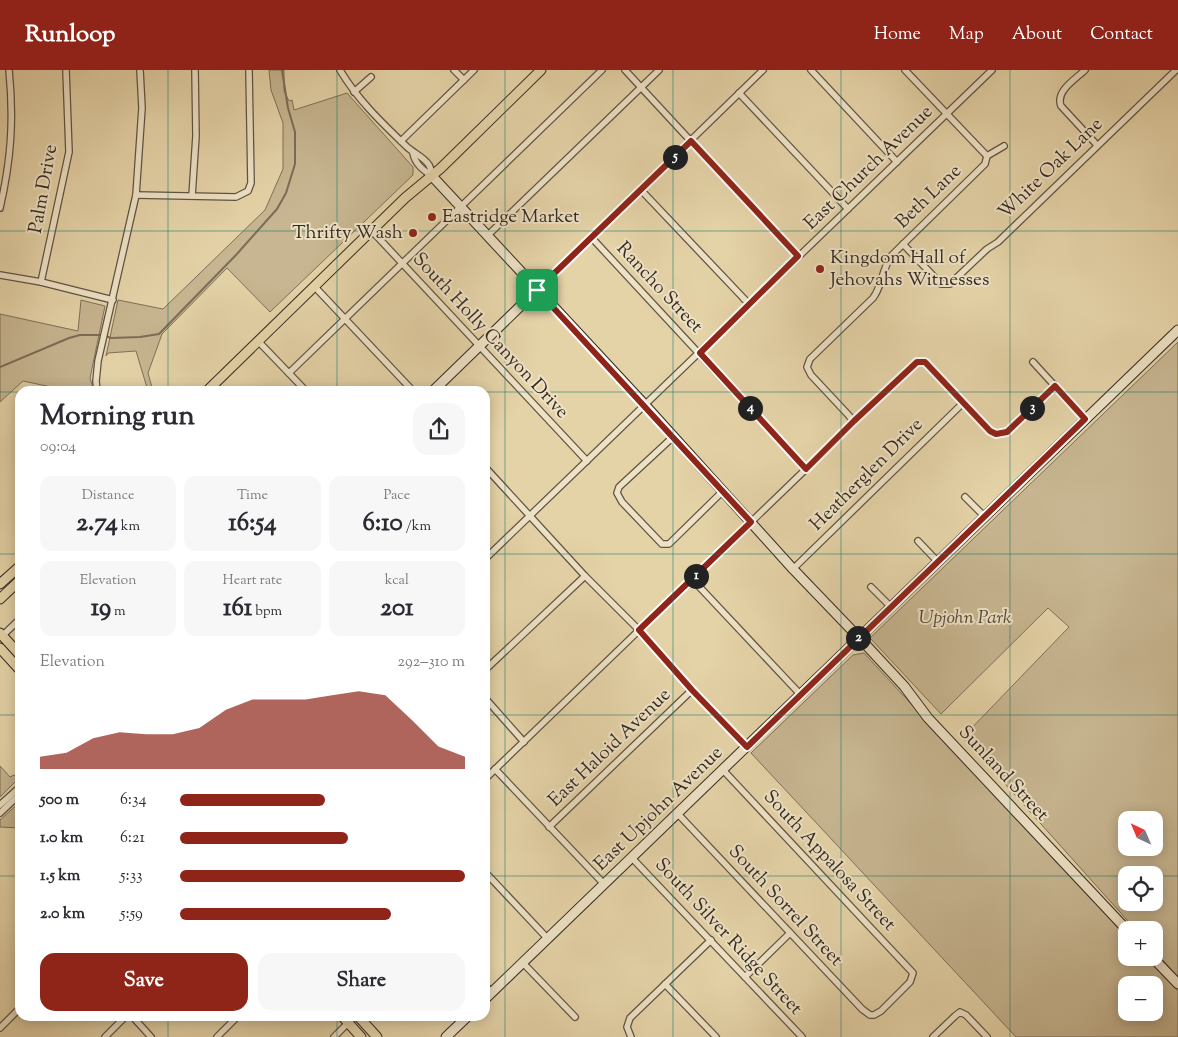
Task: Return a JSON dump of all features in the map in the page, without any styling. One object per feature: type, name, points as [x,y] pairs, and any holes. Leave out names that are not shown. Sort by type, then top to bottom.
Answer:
[{"type":"main road","points":[[212,386],[372,230],[424,181],[432,176],[541,70]]},
{"type":"main road","points":[[0,584],[15,570]]},
{"type":"main road","points":[[0,598],[15,584]]},
{"type":"main road","points":[[1,634],[15,649]]},
{"type":"main road","points":[[0,648],[15,664]]},
{"type":"main road","points":[[346,1021],[361,1037]]},
{"type":"main road","points":[[361,1021],[377,1037]]},
{"type":"street","points":[[0,208],[10,157],[12,101],[9,70]]},
{"type":"street","name":"Palm Drive","points":[[41,282],[69,152],[66,70]]},
{"type":"street","points":[[97,386],[98,361],[136,195],[142,108],[140,70]]},
{"type":"street","points":[[192,196],[196,136],[194,70]]},
{"type":"street","points":[[136,195],[233,197],[248,191],[251,183],[249,70]]},
{"type":"street","points":[[340,70],[354,92],[413,153],[420,155],[430,166],[432,176],[487,236],[659,70]]},
{"type":"street","points":[[454,70],[464,80]]},
{"type":"street","points":[[401,141],[474,70]]},
{"type":"street","points":[[289,373],[602,70]]},
{"type":"street","points":[[625,70],[798,256]]},
{"type":"street","points":[[438,386],[763,70]]},
{"type":"street","points":[[811,70],[897,162]]},
{"type":"street","points":[[905,70],[988,156]]},
{"type":"street","name":"East Church Avenue","points":[[490,554],[992,70]]},
{"type":"street","points":[[1085,70],[1063,91],[1060,99],[1061,106],[1097,145]]},
{"type":"street","name":"White Oak Lane","points":[[903,244],[941,284],[954,281],[988,248],[998,242],[1176,70]]},
{"type":"street","points":[[354,92],[371,77]]},
{"type":"street","points":[[739,93],[848,209]]},
{"type":"street","name":"Beth Lane","points":[[851,419],[811,375],[807,367],[810,359],[873,298],[879,287],[886,263],[903,244],[985,164],[988,156],[1004,146]]},
{"type":"street","points":[[641,190],[750,304]]},
{"type":"street","name":"South Holly Canyon Drive","points":[[372,230],[587,461]]},
{"type":"street","name":"Sunland Street","points":[[487,236],[723,491],[792,569],[904,686],[928,718],[1119,921]]},
{"type":"street","name":"Rancho Street","points":[[591,237],[806,469]]},
{"type":"street","points":[[0,275],[41,282],[113,300]]},
{"type":"street","points":[[314,286],[408,386]]},
{"type":"street","name":"East Upjohn Avenue","points":[[490,994],[1178,330]]},
{"type":"street","points":[[259,342],[301,386]]},
{"type":"street","points":[[490,774],[806,469],[851,419],[917,362],[924,361],[990,431],[996,434],[1005,433],[1055,386]]},
{"type":"street","points":[[1033,362],[1085,419]]},
{"type":"street","name":"Heatherglen Drive","points":[[792,569],[963,403]]},
{"type":"street","points":[[673,437],[619,487],[617,493],[622,502],[664,544],[669,544],[723,491]]},
{"type":"street","points":[[490,473],[584,576],[639,630],[692,690],[747,747]]},
{"type":"street","points":[[965,496],[985,517]]},
{"type":"street","points":[[918,541],[938,562]]},
{"type":"street","points":[[490,665],[584,576]]},
{"type":"street","points":[[692,579],[800,694]]},
{"type":"street","points":[[871,587],[891,607]]},
{"type":"street","points":[[1,634],[15,623]]},
{"type":"street","name":"East Haloid Avenue","points":[[549,827],[692,690]]},
{"type":"street","points":[[490,704],[524,742]]},
{"type":"street","points":[[495,769],[604,884]]},
{"type":"street","name":"South Appalosa Street","points":[[723,770],[913,973],[910,982],[874,1015]]},
{"type":"street","points":[[0,805],[15,792]]},
{"type":"street","points":[[0,813],[15,799]]},
{"type":"street","name":"South Sorrel Street","points":[[678,814],[862,1009],[870,1015],[874,1015]]},
{"type":"street","name":"South Silver Ridge Street","points":[[632,858],[802,1037]]},
{"type":"street","points":[[490,877],[548,939]]},
{"type":"street","points":[[745,977],[790,933]]},
{"type":"street","points":[[631,1037],[627,1025],[630,1018],[710,940]]},
{"type":"street","points":[[523,963],[575,1017]]},
{"type":"street","points":[[1161,966],[1178,984]]},
{"type":"street","points":[[665,984],[716,1037]]},
{"type":"street","points":[[933,1037],[960,1012],[966,1015],[987,1037]]},
{"type":"street","points":[[0,1028],[15,1013]]},
{"type":"street","points":[[105,1037],[121,1021]]},
{"type":"street","points":[[137,1021],[151,1037]]},
{"type":"street","points":[[217,1037],[233,1021]]},
{"type":"street","points":[[334,1037],[344,1021]]},
{"type":"street","points":[[446,1037],[463,1021]]},
{"type":"green space","points":[[269,70],[284,70],[284,91],[289,101],[292,100],[294,110],[347,93],[413,167],[413,175],[270,312],[227,268],[162,334],[148,373],[152,386],[146,386],[136,351],[108,353],[106,356],[118,300],[163,309],[265,210],[283,169],[283,123],[271,90]]},
{"type":"green space","points":[[81,300],[105,306],[90,378],[92,386],[46,386],[23,381],[15,386],[15,388],[0,402],[0,314],[78,331]]},
{"type":"green space","name":"Upjohn Park","points":[[1178,342],[1178,977],[1163,960],[1163,921],[1128,921],[1119,911],[1163,911],[1163,866],[1118,866],[1118,910],[963,737],[1069,627],[1048,608],[941,714],[870,638]]},
{"type":"green space","points":[[864,653],[1118,927],[1118,966],[1155,966],[1178,991],[1178,1037],[1016,1037],[751,753],[853,655]]},
{"type":"green space","points":[[0,766],[10,777],[15,776],[15,782],[0,797]]},
{"type":"green space","points":[[15,806],[15,828],[0,827],[0,820]]},
{"type":"waterway","points":[[106,336],[111,338],[140,337],[159,334],[236,255],[277,209],[286,193],[295,164],[295,132],[288,108],[282,70]]},
{"type":"waterway","points":[[0,367],[69,338],[80,335],[101,335]]},
{"type":"place","name":"Eastridge Market","points":[[432,217]]},
{"type":"place","name":"Thrifty Wash","points":[[413,233]]},
{"type":"place","name":"Kingdom Hall of Jehovahs Witnesses","points":[[820,269]]},
{"type":"route","points":[[691,141],[798,256],[700,353],[806,469],[917,362],[924,361],[990,431],[996,434],[1007,432],[1055,386],[1085,419],[747,747],[692,690],[639,630],[751,522],[537,290],[691,141]]}]
